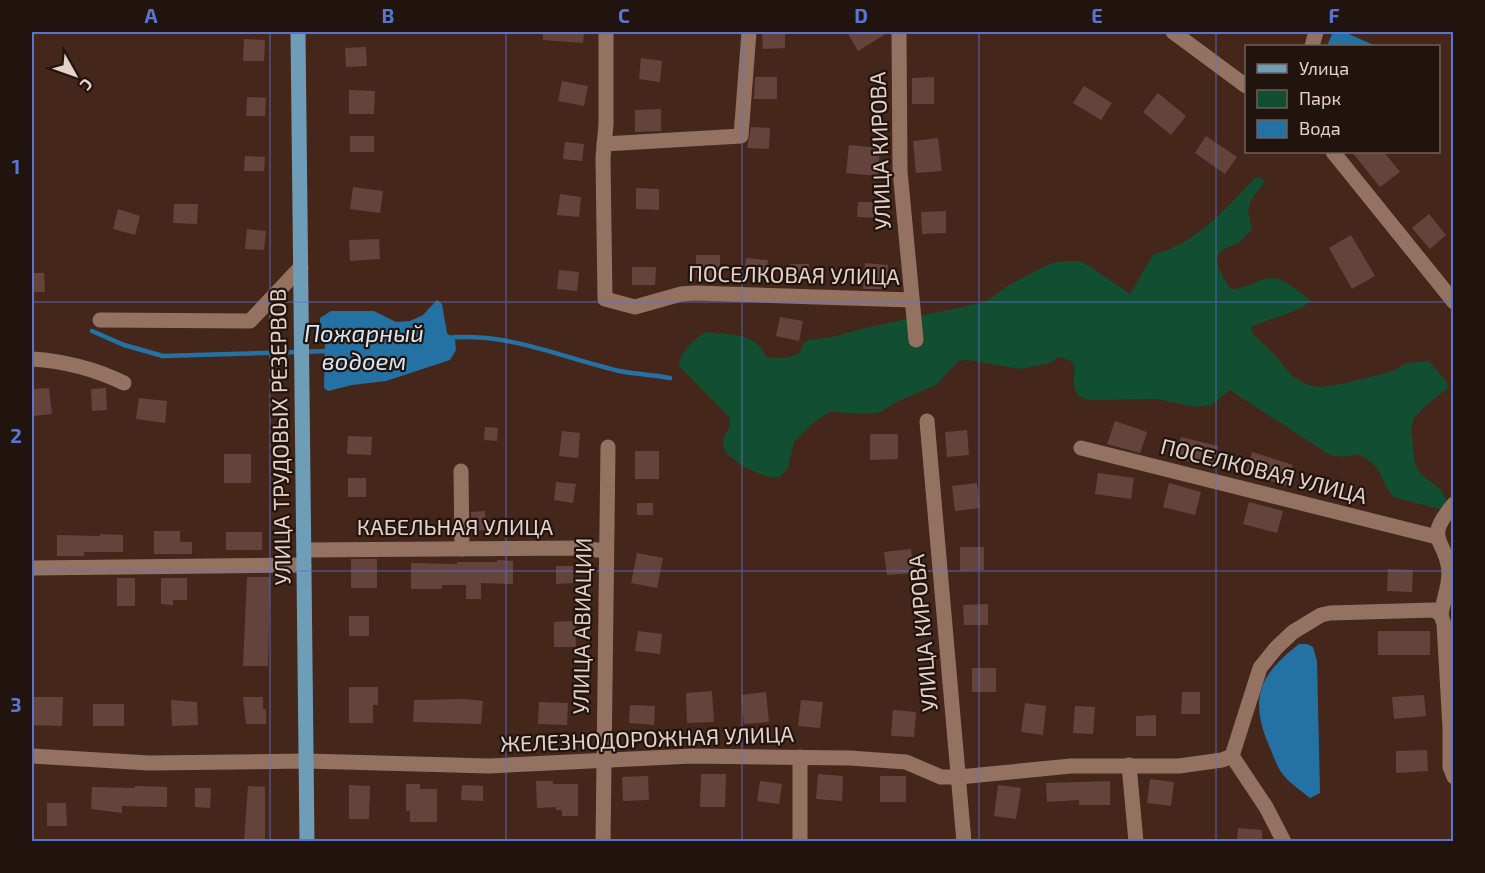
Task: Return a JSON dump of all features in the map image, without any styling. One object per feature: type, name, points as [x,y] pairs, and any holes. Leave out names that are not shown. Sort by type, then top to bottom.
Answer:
[{"type":"main road","name":"УЛИЦА ТРУДОВЫХ РЕЗЕРВОВ","points":[[298,32],[307,842]]},
{"type":"street","points":[[606,32],[604,144],[741,136],[749,32]]},
{"type":"street","name":"УЛИЦА КИРОВА","points":[[899,32],[900,171],[916,340]]},
{"type":"street","points":[[1173,32],[1245,85]]},
{"type":"street","name":"ПОСЕЛКОВАЯ УЛИЦА","points":[[604,144],[605,299],[635,307],[681,294],[695,293],[912,300]]},
{"type":"street","points":[[1334,153],[1454,302]]},
{"type":"street","points":[[100,320],[250,321],[301,267]]},
{"type":"street","points":[[32,359],[95,370],[124,383]]},
{"type":"street","name":"УЛИЦА КИРОВА","points":[[927,421],[964,842]]},
{"type":"street","name":"УЛИЦА АВИАЦИИ","points":[[603,842],[608,447]]},
{"type":"street","name":"ПОСЕЛКОВАЯ УЛИЦА","points":[[1081,448],[1437,537]]},
{"type":"street","points":[[461,471],[462,549]]},
{"type":"street","points":[[1454,504],[1445,514],[1437,537],[1449,572],[1441,615],[1445,635],[1450,767],[1454,777]]},
{"type":"street","name":"КАБЕЛЬНАЯ УЛИЦА","points":[[32,568],[304,558],[462,549],[606,551]]},
{"type":"street","points":[[1284,842],[1266,807],[1232,756],[1260,668],[1276,648],[1309,621],[1330,613],[1434,610],[1441,615]]},
{"type":"street","name":"ЖЕЛЕЗНОДОРОЖНАЯ УЛИЦА","points":[[32,756],[148,763],[306,761],[497,766],[692,756],[800,757],[906,762],[941,777],[1071,766],[1179,766],[1222,760],[1232,756]]},
{"type":"street","points":[[800,757],[800,842]]},
{"type":"street","points":[[1129,765],[1136,842]]},
{"type":"green space","points":[[1260,177],[1265,181],[1251,200],[1248,211],[1252,229],[1237,244],[1220,252],[1217,259],[1219,268],[1231,289],[1273,278],[1287,283],[1310,301],[1299,309],[1251,327],[1251,332],[1276,356],[1292,376],[1308,385],[1321,387],[1341,384],[1390,372],[1407,363],[1429,361],[1449,387],[1422,409],[1414,418],[1411,429],[1415,464],[1420,473],[1441,490],[1447,501],[1445,506],[1439,509],[1393,497],[1377,468],[1367,459],[1358,454],[1341,457],[1325,452],[1230,390],[1211,405],[1195,407],[1157,399],[1089,400],[1082,398],[1075,390],[1074,364],[1058,357],[1050,363],[1021,369],[967,360],[958,361],[936,385],[896,402],[881,412],[867,414],[830,412],[814,422],[794,442],[788,468],[781,476],[774,478],[744,467],[727,454],[723,446],[724,436],[730,427],[730,418],[679,366],[688,346],[706,332],[749,339],[762,349],[766,357],[788,357],[800,352],[803,344],[808,340],[832,337],[985,302],[1009,285],[1049,264],[1065,261],[1080,261],[1130,294],[1153,255],[1184,242],[1197,233],[1221,213],[1255,178]]},
{"type":"water","points":[[1333,32],[1344,32],[1374,45],[1327,45]]},
{"type":"water","name":"Пожарный водоем","points":[[437,300],[442,304],[447,333],[455,340],[456,350],[450,360],[386,381],[352,385],[328,391],[324,388],[325,335],[320,325],[320,318],[331,311],[374,311],[396,322],[410,321],[423,315]]},
{"type":"water","points":[[1299,644],[1313,647],[1317,661],[1320,793],[1310,798],[1280,771],[1264,731],[1259,702],[1266,678],[1274,667]]},
{"type":"building","points":[[543,32],[584,32],[583,43],[543,40]]},
{"type":"building","points":[[762,32],[785,32],[785,48],[763,49]]},
{"type":"building","points":[[847,32],[889,32],[858,51]]},
{"type":"building","points":[[244,39],[265,40],[264,61],[243,61]]},
{"type":"building","points":[[366,47],[367,66],[346,67],[345,48]]},
{"type":"building","points":[[641,58],[662,61],[660,82],[639,79]]},
{"type":"building","points":[[755,77],[777,77],[777,99],[754,99]]},
{"type":"building","points":[[934,77],[934,104],[912,104],[912,78]]},
{"type":"building","points":[[562,81],[588,86],[584,106],[558,101]]},
{"type":"building","points":[[1084,86],[1112,103],[1101,120],[1073,103]]},
{"type":"building","points":[[349,90],[375,91],[374,114],[349,114]]},
{"type":"building","points":[[1158,93],[1186,116],[1171,135],[1143,112]]},
{"type":"building","points":[[247,97],[266,98],[265,116],[246,116]]},
{"type":"building","points":[[661,109],[661,131],[635,132],[635,110]]},
{"type":"building","points":[[751,127],[770,128],[769,149],[747,148]]},
{"type":"building","points":[[350,136],[374,136],[374,152],[350,152]]},
{"type":"building","points":[[1206,136],[1237,157],[1225,174],[1195,153]]},
{"type":"building","points":[[938,138],[942,171],[916,173],[913,141]]},
{"type":"building","points":[[565,142],[584,144],[582,161],[563,159]]},
{"type":"building","points":[[849,145],[880,148],[878,176],[846,173]]},
{"type":"building","points":[[1353,153],[1385,153],[1400,172],[1380,187]]},
{"type":"building","points":[[245,156],[265,157],[264,171],[244,171]]},
{"type":"building","points":[[353,187],[383,191],[380,213],[350,209]]},
{"type":"building","points":[[636,188],[659,189],[659,210],[636,209]]},
{"type":"building","points":[[560,194],[581,197],[579,217],[557,215]]},
{"type":"building","points":[[858,202],[875,202],[875,218],[857,217]]},
{"type":"building","points":[[174,204],[198,204],[197,224],[173,223]]},
{"type":"building","points":[[118,209],[140,216],[135,235],[113,229]]},
{"type":"building","points":[[946,211],[946,233],[922,234],[921,212]]},
{"type":"building","points":[[1429,214],[1446,235],[1430,249],[1412,228]]},
{"type":"building","points":[[247,229],[266,231],[264,250],[245,249]]},
{"type":"building","points":[[1351,235],[1375,276],[1352,289],[1329,248]]},
{"type":"building","points":[[379,239],[380,259],[350,261],[349,240]]},
{"type":"building","points":[[696,255],[720,255],[720,279],[696,279]]},
{"type":"building","points":[[746,258],[768,260],[766,276],[744,274]]},
{"type":"building","points":[[865,263],[888,265],[886,289],[863,289]]},
{"type":"building","points":[[790,264],[809,264],[809,279],[790,278]]},
{"type":"building","points":[[632,267],[656,267],[655,285],[632,285]]},
{"type":"building","points":[[559,270],[579,272],[577,291],[557,289]]},
{"type":"building","points":[[32,273],[44,273],[45,292],[32,292]]},
{"type":"building","points":[[780,317],[803,321],[799,341],[776,336]]},
{"type":"building","points":[[49,388],[52,414],[32,416],[32,389]]},
{"type":"building","points":[[106,388],[107,410],[92,411],[91,389]]},
{"type":"building","points":[[139,398],[167,401],[165,423],[136,419]]},
{"type":"building","points":[[1115,421],[1147,432],[1140,453],[1107,444]]},
{"type":"building","points":[[485,427],[498,428],[497,441],[484,440]]},
{"type":"building","points":[[967,430],[969,455],[947,457],[945,432]]},
{"type":"building","points":[[562,431],[580,433],[578,458],[559,456]]},
{"type":"building","points":[[870,434],[898,434],[898,459],[870,460]]},
{"type":"building","points":[[348,436],[372,437],[371,455],[347,454]]},
{"type":"building","points":[[1181,437],[1218,446],[1212,467],[1176,458]]},
{"type":"building","points":[[635,451],[659,451],[659,479],[635,479]]},
{"type":"building","points":[[1252,452],[1293,465],[1287,486],[1246,473]]},
{"type":"building","points":[[224,454],[251,454],[251,483],[224,483]]},
{"type":"building","points":[[1098,473],[1134,478],[1131,499],[1095,494]]},
{"type":"building","points":[[348,478],[366,478],[366,497],[348,497]]},
{"type":"building","points":[[556,482],[576,484],[573,503],[554,500]]},
{"type":"building","points":[[977,483],[980,508],[955,511],[952,486]]},
{"type":"building","points":[[1169,483],[1201,492],[1195,515],[1163,507]]},
{"type":"building","points":[[1249,502],[1283,511],[1277,533],[1243,524]]},
{"type":"building","points":[[637,503],[653,503],[653,515],[637,515]]},
{"type":"building","points":[[485,511],[486,530],[472,531],[471,512]]},
{"type":"building","points":[[154,531],[180,531],[180,542],[192,542],[192,554],[154,554]]},
{"type":"building","points":[[226,532],[262,532],[262,550],[226,550]]},
{"type":"building","points":[[100,534],[123,535],[123,552],[84,552],[84,556],[57,556],[57,535],[100,536]]},
{"type":"building","points":[[960,547],[984,547],[984,570],[960,571]]},
{"type":"building","points":[[911,549],[914,573],[887,575],[884,552]]},
{"type":"building","points":[[637,553],[663,558],[657,588],[631,583]]},
{"type":"building","points":[[351,559],[377,559],[377,588],[351,588]]},
{"type":"building","points":[[497,560],[513,561],[513,584],[481,583],[481,599],[466,599],[466,585],[442,585],[442,589],[411,589],[411,563],[457,564],[457,562],[497,562]]},
{"type":"building","points":[[556,566],[573,566],[573,583],[556,584]]},
{"type":"building","points":[[1388,569],[1413,570],[1412,592],[1387,591]]},
{"type":"building","points":[[247,577],[270,577],[268,666],[243,666]]},
{"type":"building","points":[[117,578],[135,578],[135,606],[117,606]]},
{"type":"building","points":[[161,578],[187,578],[187,600],[173,600],[173,605],[161,604]]},
{"type":"building","points":[[988,604],[988,625],[964,625],[963,605]]},
{"type":"building","points":[[349,616],[369,616],[369,636],[349,636]]},
{"type":"building","points":[[575,621],[576,647],[554,647],[554,622]]},
{"type":"building","points":[[638,631],[662,634],[660,654],[635,651]]},
{"type":"building","points":[[1378,631],[1430,631],[1430,655],[1378,655]]},
{"type":"building","points":[[972,668],[996,668],[996,692],[972,692]]},
{"type":"building","points":[[349,687],[378,687],[378,705],[373,705],[373,723],[349,723]]},
{"type":"building","points":[[712,691],[714,722],[687,723],[686,693]]},
{"type":"building","points":[[766,692],[769,722],[744,724],[741,695]]},
{"type":"building","points":[[1182,692],[1200,692],[1200,714],[1181,714]]},
{"type":"building","points":[[1424,695],[1426,716],[1394,719],[1392,697]]},
{"type":"building","points":[[32,697],[63,697],[62,726],[32,725]]},
{"type":"building","points":[[243,697],[263,697],[266,724],[246,724]]},
{"type":"building","points":[[171,700],[197,702],[198,725],[172,726]]},
{"type":"building","points":[[414,700],[483,701],[481,724],[413,722]]},
{"type":"building","points":[[801,700],[823,702],[820,728],[798,726]]},
{"type":"building","points":[[539,702],[568,703],[567,725],[538,724]]},
{"type":"building","points":[[1025,703],[1046,706],[1043,735],[1021,732]]},
{"type":"building","points":[[93,704],[124,704],[124,726],[93,726]]},
{"type":"building","points":[[630,705],[655,706],[654,725],[629,723]]},
{"type":"building","points":[[1075,706],[1095,707],[1093,734],[1073,733]]},
{"type":"building","points":[[893,710],[916,712],[914,737],[891,736]]},
{"type":"building","points":[[1156,715],[1156,736],[1136,736],[1136,716]]},
{"type":"building","points":[[1427,750],[1428,771],[1396,773],[1396,751]]},
{"type":"building","points":[[701,774],[726,774],[725,807],[700,807]]},
{"type":"building","points":[[818,774],[843,776],[842,801],[816,799]]},
{"type":"building","points":[[648,776],[649,800],[623,801],[622,777]]},
{"type":"building","points":[[880,776],[906,776],[906,802],[880,802]]},
{"type":"building","points":[[1150,779],[1174,782],[1171,806],[1147,803]]},
{"type":"building","points":[[536,781],[578,784],[578,816],[562,816],[562,810],[556,810],[556,807],[537,808]]},
{"type":"building","points":[[760,781],[782,784],[779,804],[757,801]]},
{"type":"building","points":[[1110,781],[1110,805],[1079,805],[1079,800],[1047,802],[1046,783]]},
{"type":"building","points":[[406,784],[420,784],[420,789],[437,789],[437,822],[410,822],[410,811],[406,811]]},
{"type":"building","points":[[349,785],[370,786],[369,819],[349,819]]},
{"type":"building","points":[[462,785],[483,786],[483,801],[461,800]]},
{"type":"building","points":[[998,785],[1021,788],[1016,819],[994,816]]},
{"type":"building","points":[[135,786],[167,787],[167,807],[122,806],[122,813],[91,809],[92,787],[135,788]]},
{"type":"building","points":[[248,786],[265,787],[265,842],[244,842]]},
{"type":"building","points":[[195,788],[211,788],[210,808],[195,807]]},
{"type":"building","points":[[47,803],[66,803],[67,826],[47,826]]},
{"type":"building","points":[[1238,828],[1262,830],[1262,842],[1237,842]]},
{"type":"waterway","points":[[92,331],[124,345],[163,356],[330,351]]},
{"type":"waterway","points":[[446,338],[469,337],[512,342],[619,371],[670,378]]}]
